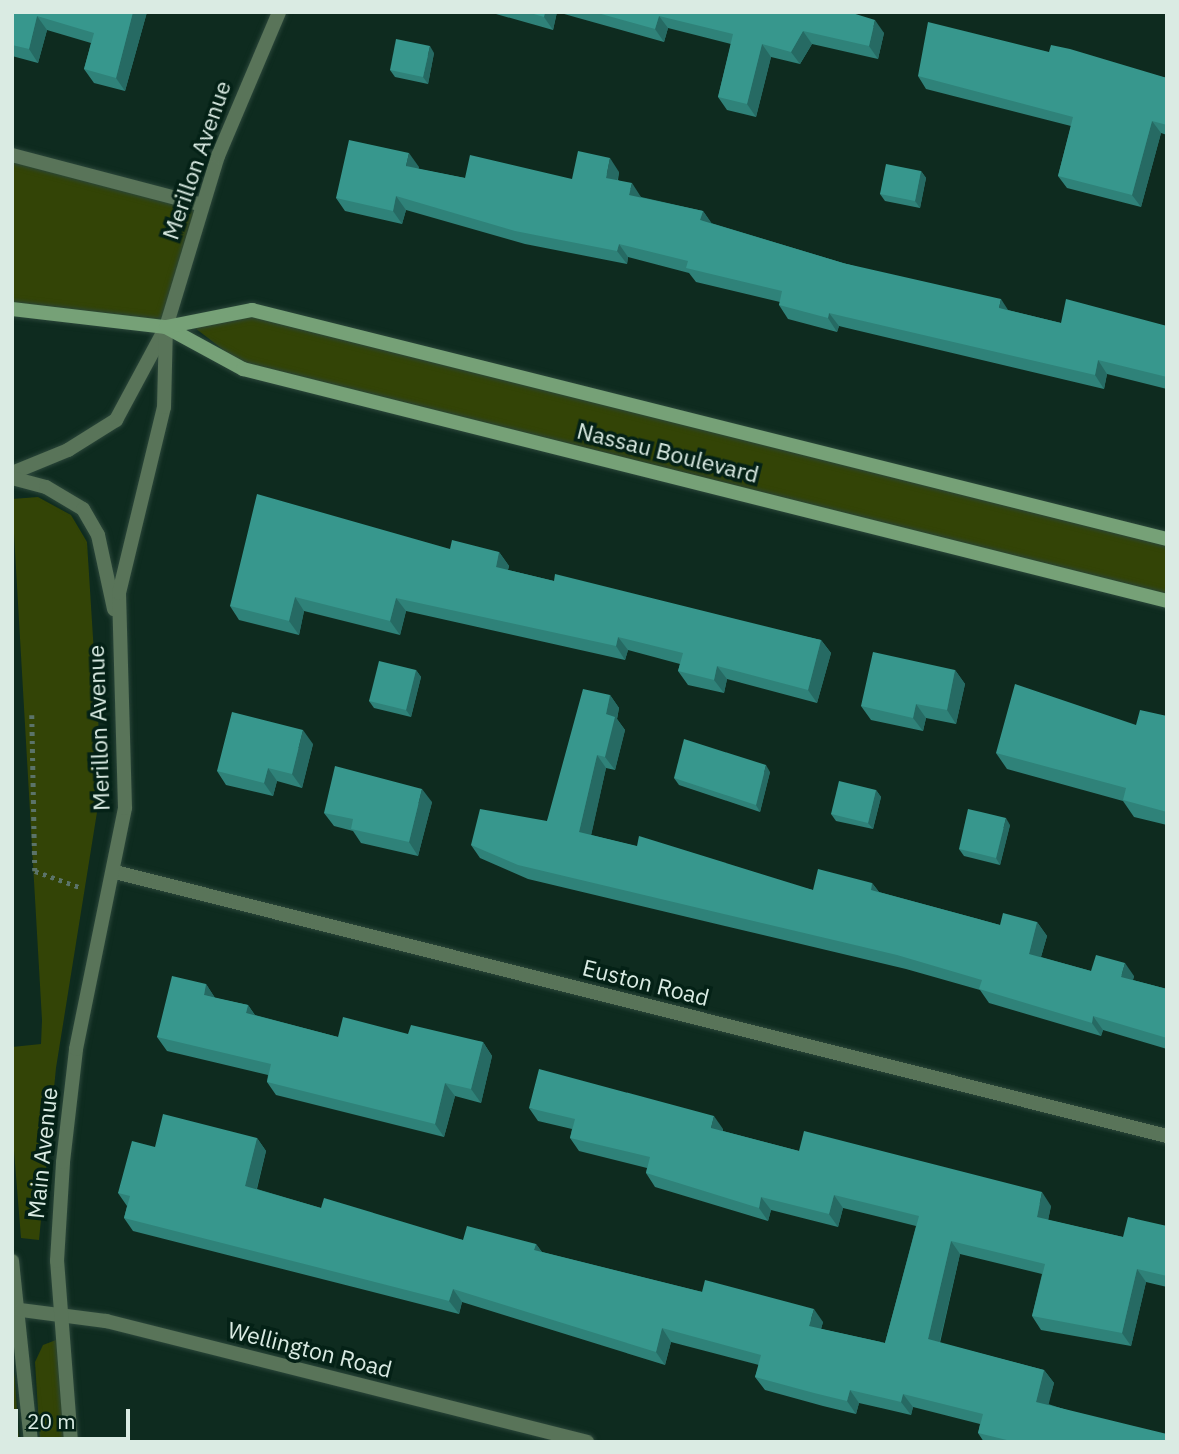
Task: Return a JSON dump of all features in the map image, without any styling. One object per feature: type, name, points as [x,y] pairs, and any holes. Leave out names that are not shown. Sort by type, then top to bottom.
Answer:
[{"type":"main road","name":"Nassau Boulevard","points":[[12,309],[166,327],[252,310],[1167,539]]},
{"type":"main road","name":"Nassau Boulevard","points":[[166,327],[243,369],[1167,601]]},
{"type":"street","name":"Merillon Avenue","points":[[12,473],[68,450],[116,420],[166,327],[202,205],[279,12]]},
{"type":"street","points":[[12,155],[202,205]]},
{"type":"street","name":"Merillon Avenue","points":[[117,624],[128,537],[164,407],[166,327]]},
{"type":"street","name":"Merillon Avenue","points":[[12,478],[46,486],[83,509],[98,535],[117,624],[126,784],[115,872]]},
{"type":"street","name":"Euston Road","points":[[115,872],[1167,1136]]},
{"type":"street","name":"Main Avenue","points":[[71,1442],[57,1232],[69,1104],[115,872]]},
{"type":"street","points":[[12,1261],[21,1310],[31,1442]]},
{"type":"street","name":"Wellington Road","points":[[21,1310],[62,1313],[587,1442]]},
{"type":"path","points":[[32,715],[35,871],[85,889]]},
{"type":"green space","points":[[12,155],[202,205],[166,327],[12,312]]},
{"type":"green space","points":[[252,310],[1167,539],[1167,598],[243,365],[195,328]]},
{"type":"green space","points":[[38,497],[71,515],[87,542],[102,781],[56,1068],[39,1240],[21,1238],[12,1126],[12,1047],[41,1044],[42,1020],[12,499]]},
{"type":"green space","points":[[56,1340],[71,1442],[40,1442],[35,1362],[43,1345]]},
{"type":"green space","points":[[12,1359],[15,1379],[19,1442],[12,1442]]},
{"type":"building","points":[[12,12],[133,12],[116,78],[84,69],[94,33],[37,16],[29,49],[12,45]]},
{"type":"building","points":[[527,12],[545,12],[544,17]]},
{"type":"building","points":[[594,12],[849,12],[875,20],[869,46],[803,31],[791,52],[762,44],[747,104],[718,97],[733,34],[659,16],[655,29]]},
{"type":"building","points":[[928,22],[1049,52],[1051,45],[1070,49],[1167,78],[1167,125],[1152,121],[1132,195],[1058,176],[1073,117],[918,76]]},
{"type":"building","points":[[396,39],[430,46],[423,77],[390,70]]},
{"type":"building","points":[[349,140],[409,153],[406,166],[465,178],[470,155],[572,179],[578,151],[610,158],[606,178],[632,183],[629,195],[703,211],[700,220],[843,263],[1001,299],[999,308],[1061,323],[1066,299],[1167,326],[1167,377],[1098,360],[1095,375],[829,313],[828,318],[779,305],[782,291],[686,268],[688,261],[619,244],[617,251],[515,231],[396,196],[393,211],[336,198]]},
{"type":"building","points":[[886,164],[921,171],[915,201],[880,194]]},
{"type":"building","points":[[257,494],[450,549],[452,540],[499,552],[496,567],[554,581],[555,574],[821,640],[808,690],[717,666],[714,680],[678,671],[683,653],[618,637],[616,646],[396,598],[390,621],[295,597],[289,621],[230,606]]},
{"type":"building","points":[[873,652],[955,670],[947,710],[916,704],[913,718],[861,706]]},
{"type":"building","points":[[379,661],[416,670],[406,710],[369,701]]},
{"type":"building","points":[[1015,684],[1136,725],[1140,710],[1167,716],[1167,812],[1123,800],[1126,788],[996,753]]},
{"type":"building","points":[[583,689],[610,695],[606,714],[615,717],[605,757],[597,755],[579,832],[637,846],[639,836],[813,890],[818,869],[872,883],[871,890],[1000,925],[1003,913],[1037,922],[1029,954],[1091,971],[1096,955],[1125,963],[1121,977],[1167,989],[1167,1038],[1093,1016],[1092,1023],[979,989],[982,980],[897,955],[518,865],[471,845],[480,809],[547,821]]},
{"type":"building","points":[[232,712],[303,730],[292,774],[268,768],[264,783],[217,771]]},
{"type":"building","points":[[684,739],[766,765],[756,805],[674,778]]},
{"type":"building","points":[[335,766],[422,789],[409,842],[351,829],[353,819],[324,813]]},
{"type":"building","points":[[839,781],[876,790],[868,823],[831,814]]},
{"type":"building","points":[[968,809],[1006,818],[996,858],[959,849]]},
{"type":"building","points":[[172,976],[206,984],[204,995],[248,1005],[246,1013],[338,1037],[343,1017],[408,1034],[411,1025],[483,1042],[471,1089],[445,1083],[435,1124],[267,1082],[271,1064],[157,1037]]},
{"type":"building","points":[[539,1069],[714,1116],[711,1128],[799,1151],[804,1131],[1042,1192],[1037,1217],[1123,1237],[1128,1217],[1167,1226],[1167,1276],[1137,1269],[1122,1333],[1032,1316],[1045,1264],[951,1241],[928,1339],[1044,1370],[1036,1402],[1167,1434],[1167,1442],[1015,1442],[978,1433],[983,1414],[903,1394],[901,1402],[850,1390],[847,1401],[755,1377],[761,1355],[662,1328],[656,1352],[453,1289],[449,1301],[124,1218],[130,1196],[118,1193],[132,1141],[155,1147],[163,1114],[257,1138],[245,1186],[321,1208],[324,1198],[463,1240],[467,1226],[536,1244],[534,1250],[702,1292],[705,1280],[814,1309],[809,1326],[885,1343],[919,1216],[834,1195],[829,1214],[761,1197],[759,1208],[646,1173],[650,1157],[570,1138],[575,1119],[529,1108]]}]
